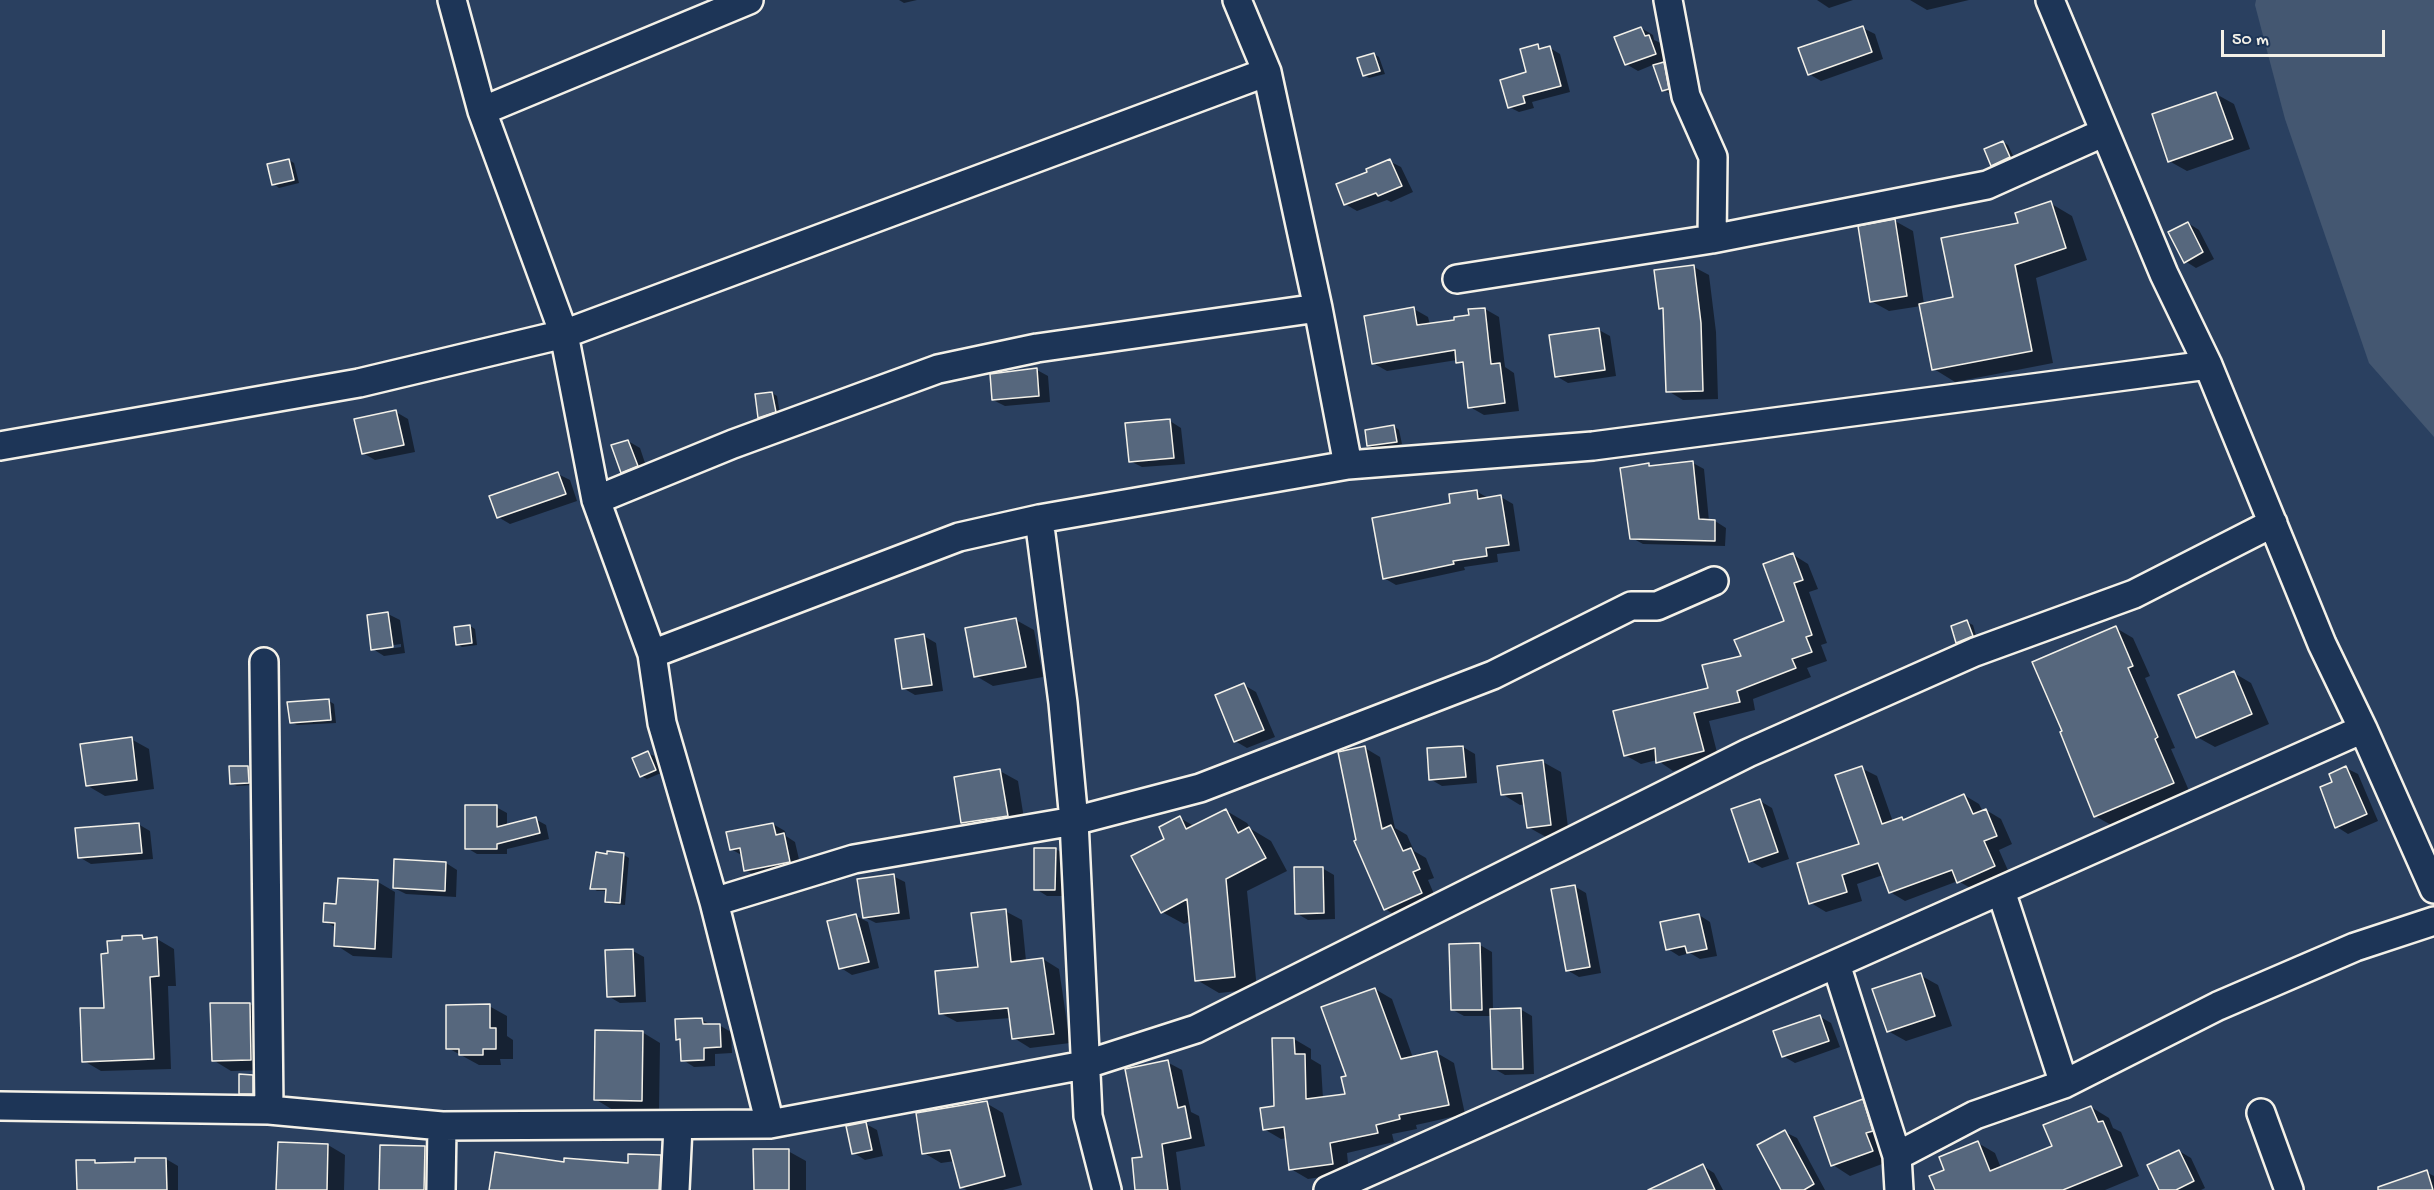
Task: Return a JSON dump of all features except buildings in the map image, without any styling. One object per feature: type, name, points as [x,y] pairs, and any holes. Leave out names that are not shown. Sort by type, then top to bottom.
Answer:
[{"type":"street","points":[[452,0],[482,111],[564,334],[596,500],[652,654],[662,723],[714,902],[770,1124]]},
{"type":"street","points":[[482,111],[749,0]]},
{"type":"street","points":[[1237,0],[1267,72],[1318,308],[1348,465]]},
{"type":"street","points":[[1668,0],[1686,96],[1713,157],[1712,239]]},
{"type":"street","points":[[2050,0],[2164,274],[2208,365],[2322,644],[2363,729],[2434,888]]},
{"type":"street","points":[[0,446],[359,383],[564,334],[1267,72]]},
{"type":"street","points":[[1457,279],[1712,239],[1988,185],[2105,132]]},
{"type":"street","points":[[596,500],[733,444],[938,369],[1037,348],[1318,308]]},
{"type":"street","points":[[652,654],[959,537],[1039,519],[1348,465],[1593,446],[2208,365]]},
{"type":"street","points":[[1039,519],[1063,703],[1074,821],[1088,1116],[1107,1190]]},
{"type":"street","points":[[0,1106],[269,1110],[442,1126],[770,1124],[1084,1065],[1196,1029],[1748,753],[1975,652],[2134,594],[2273,523]]},
{"type":"street","points":[[714,902],[854,859],[1074,821],[1200,788],[1322,743],[1493,675],[1631,606],[1657,606],[1714,581]]},
{"type":"street","points":[[264,662],[269,1110]]},
{"type":"street","points":[[1328,1190],[2363,729]]},
{"type":"street","points":[[2001,891],[2064,1084]]},
{"type":"street","points":[[1897,1156],[1975,1115],[2064,1084],[2229,1002],[2355,947],[2434,921]]},
{"type":"street","points":[[1836,964],[1897,1156],[1899,1190]]},
{"type":"street","points":[[2261,1113],[2289,1190]]},
{"type":"street","points":[[441,1190],[442,1126]]},
{"type":"street","points":[[675,1190],[678,1126]]},
{"type":"shaded area","points":[[2256,0],[2434,0],[2434,437],[2369,363],[2285,119],[2255,5]]}]
